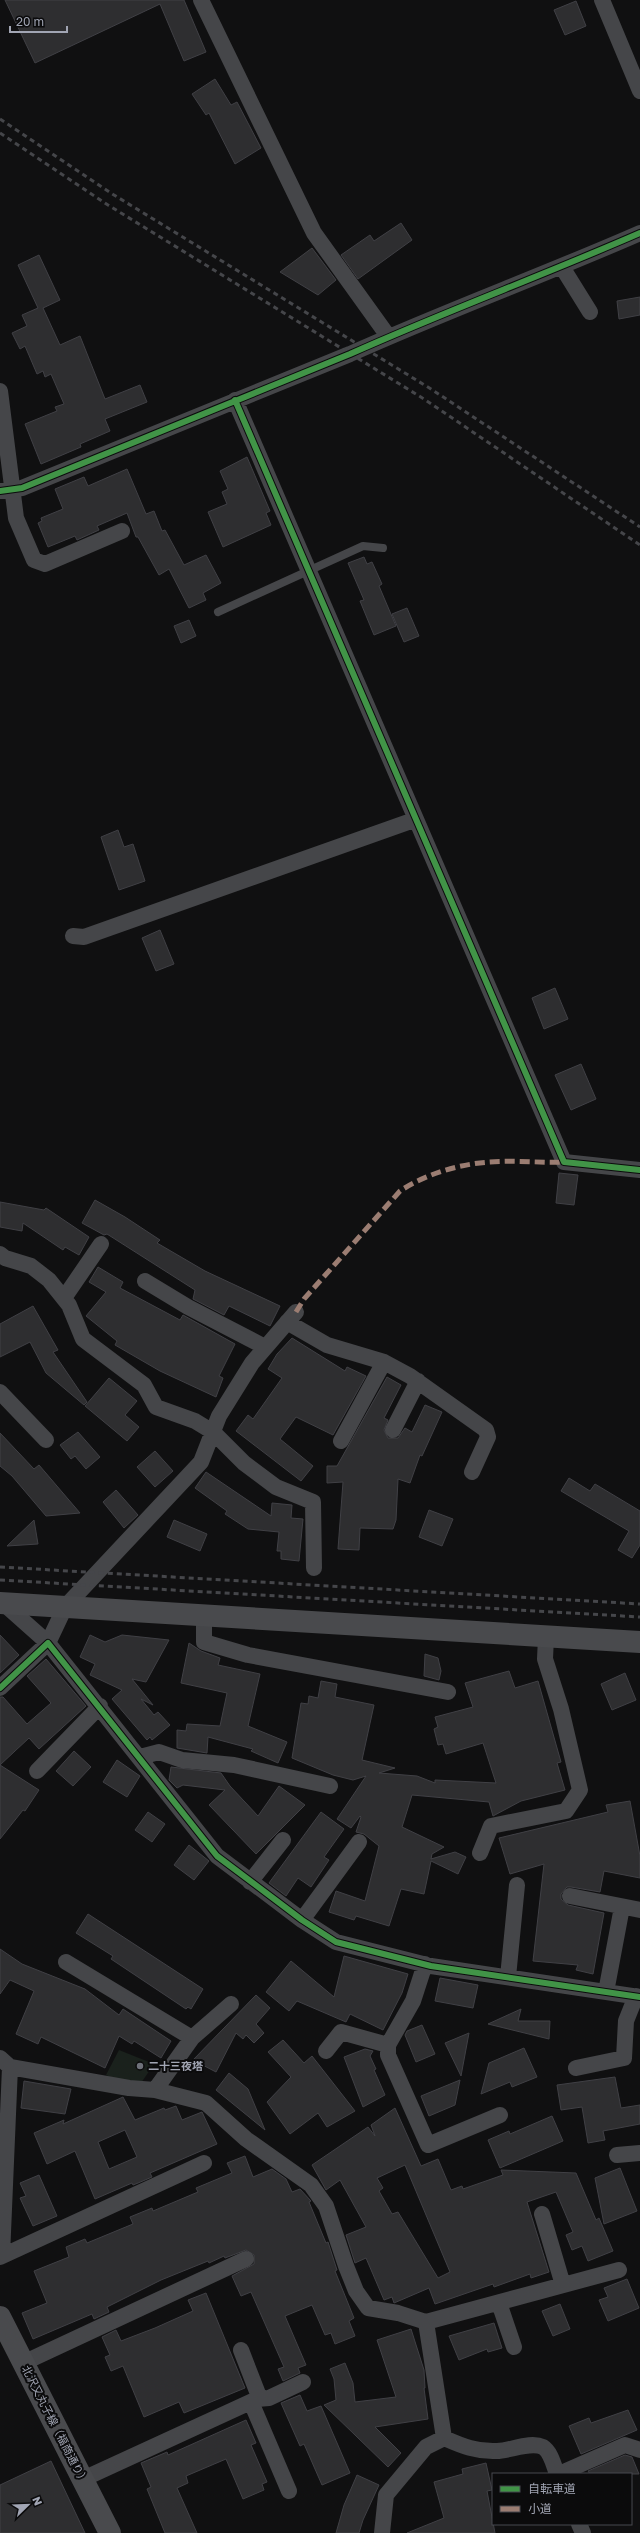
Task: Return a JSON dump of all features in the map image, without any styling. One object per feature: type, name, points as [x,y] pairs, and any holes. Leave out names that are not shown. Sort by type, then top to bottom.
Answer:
[{"type":"street","points":[[201,0],[314,233],[388,336]]},
{"type":"street","points":[[602,0],[640,91]]},
{"type":"street","points":[[7,490],[22,488],[388,336],[558,269],[640,233]]},
{"type":"street","points":[[558,269],[590,312]]},
{"type":"street","points":[[0,391],[7,490],[19,525],[34,560],[45,564],[122,531]]},
{"type":"street","points":[[235,400],[414,820],[564,1162],[640,1170]]},
{"type":"street","points":[[73,936],[84,937],[414,820]]},
{"type":"street","points":[[64,1298],[101,1244]]},
{"type":"street","points":[[0,1254],[5,1258],[31,1266],[48,1280],[69,1305],[83,1339],[144,1385],[156,1407],[195,1422],[213,1432],[244,1463],[276,1487],[313,1502],[314,1568]]},
{"type":"street","points":[[145,1281],[188,1307],[265,1347]]},
{"type":"street","points":[[0,1688],[48,1643],[65,1607],[201,1462],[218,1416],[252,1362],[291,1317],[327,1345],[384,1362],[418,1381],[486,1430],[488,1437],[472,1472]]},
{"type":"street","points":[[341,1441],[384,1362]]},
{"type":"street","points":[[393,1430],[418,1381]]},
{"type":"street","points":[[0,1392],[46,1440]]},
{"type":"street","points":[[1,1603],[640,1642]]},
{"type":"street","points":[[1,1603],[48,1643],[100,1706],[217,1856],[302,1920],[336,1942],[425,1964],[638,1996],[626,2021],[624,2058],[576,2068]]},
{"type":"street","points":[[204,1616],[204,1642],[248,1655],[448,1692]]},
{"type":"street","points":[[480,1853],[491,1826],[566,1811],[580,1790],[561,1709],[545,1659],[546,1637]]},
{"type":"street","points":[[37,1770],[100,1706]]},
{"type":"street","points":[[140,1757],[159,1752],[182,1760],[234,1765],[330,1786]]},
{"type":"street","points":[[250,1882],[283,1840]]},
{"type":"street","points":[[302,1920],[359,1842]]},
{"type":"street","points":[[508,1977],[517,1885]]},
{"type":"street","points":[[570,1896],[640,1910]]},
{"type":"street","points":[[606,1992],[622,1907]]},
{"type":"street","points":[[66,1962],[192,2038]]},
{"type":"street","points":[[425,1964],[413,2001],[388,2045],[388,2055],[428,2145],[500,2115]]},
{"type":"street","points":[[155,2090],[192,2038],[231,2004]]},
{"type":"street","points":[[326,2051],[341,2032],[388,2045]]},
{"type":"street","points":[[204,2163],[1,2256],[5,2062],[129,2088],[155,2090],[206,2103],[246,2139],[311,2185],[326,2206],[356,2291],[368,2308],[398,2313],[426,2322],[619,2270]]},
{"type":"street","points":[[617,2155],[640,2153]]},
{"type":"street","points":[[542,2214],[563,2285]]},
{"type":"street","points":[[23,2363],[246,2259]]},
{"type":"street","points":[[499,2303],[514,2347]]},
{"type":"street","name":"北沢又丸子線（福商通り）","points":[[0,2318],[110,2533]]},
{"type":"street","points":[[426,2322],[444,2438]]},
{"type":"street","points":[[241,2350],[255,2400],[289,2491]]},
{"type":"street","points":[[83,2479],[255,2400],[269,2398],[303,2382]]},
{"type":"street","points":[[382,2533],[386,2495],[426,2447],[444,2438],[472,2450],[498,2451],[534,2446],[542,2447],[548,2452],[558,2473]]},
{"type":"street","points":[[560,2473],[625,2445],[640,2450]]},
{"type":"lane","points":[[218,612],[362,546],[383,548]]},
{"type":"shaded area","points":[[119,2050],[154,2064],[141,2083],[121,2082],[106,2075]]},
{"type":"building","points":[[5,0],[184,0],[206,52],[184,61],[160,4],[35,63]]},
{"type":"building","points":[[576,1],[586,26],[565,35],[554,10]]},
{"type":"building","points":[[215,79],[231,105],[237,102],[261,148],[235,164],[209,113],[206,115],[192,94]]},
{"type":"building","points":[[401,223],[412,240],[358,279],[341,255],[370,235],[374,241]]},
{"type":"building","points":[[312,248],[336,280],[318,295],[280,272]]},
{"type":"building","points":[[39,255],[60,300],[43,308],[60,345],[80,336],[105,399],[140,385],[147,402],[105,419],[110,431],[80,444],[81,447],[41,464],[25,424],[57,411],[55,407],[64,404],[51,374],[45,377],[43,371],[37,374],[25,346],[20,349],[12,333],[27,326],[22,315],[38,308],[18,265]]},
{"type":"building","points":[[640,297],[640,315],[619,319],[617,301]]},
{"type":"building","points":[[247,457],[270,511],[266,513],[271,525],[223,547],[208,512],[227,504],[222,492],[228,489],[220,471]]},
{"type":"building","points":[[127,469],[146,514],[154,511],[162,531],[165,530],[184,565],[206,555],[221,583],[203,593],[206,600],[189,608],[169,569],[159,575],[138,537],[136,537],[127,513],[97,526],[99,530],[77,540],[75,536],[48,547],[38,523],[42,521],[41,518],[63,509],[55,489],[84,477],[88,486]]},
{"type":"building","points":[[364,557],[367,564],[372,562],[382,584],[379,586],[396,626],[374,635],[360,601],[364,600],[348,563]]},
{"type":"building","points":[[407,608],[419,636],[404,642],[392,614]]},
{"type":"building","points":[[189,620],[196,636],[181,643],[174,626]]},
{"type":"building","points":[[118,830],[124,847],[133,844],[145,881],[119,890],[101,837]]},
{"type":"building","points":[[160,930],[174,964],[156,971],[142,938]]},
{"type":"building","points":[[555,988],[568,1019],[544,1029],[532,998]]},
{"type":"building","points":[[581,1064],[596,1099],[571,1110],[555,1075]]},
{"type":"building","points":[[559,1173],[578,1175],[574,1205],[556,1203]]},
{"type":"building","points":[[95,1200],[125,1217],[160,1240],[157,1243],[205,1271],[280,1306],[270,1326],[229,1306],[224,1315],[193,1299],[195,1290],[107,1234],[104,1235],[82,1223]]},
{"type":"building","points":[[0,1202],[44,1210],[46,1208],[89,1237],[79,1255],[65,1247],[63,1250],[23,1223],[22,1231],[0,1227]]},
{"type":"building","points":[[98,1267],[123,1282],[120,1288],[180,1320],[183,1315],[235,1344],[219,1376],[223,1378],[216,1397],[160,1371],[115,1345],[117,1341],[86,1316],[106,1292],[89,1282]]},
{"type":"building","points":[[33,1306],[58,1350],[53,1352],[87,1402],[84,1405],[46,1373],[30,1342],[0,1357],[0,1324]]},
{"type":"building","points":[[292,1338],[345,1371],[347,1367],[366,1376],[333,1435],[296,1417],[280,1439],[313,1466],[301,1481],[236,1431],[248,1415],[253,1419],[282,1378],[268,1369],[277,1354]]},
{"type":"building","points":[[387,1377],[401,1385],[384,1418],[388,1420],[384,1430],[388,1438],[398,1438],[405,1428],[412,1432],[425,1405],[442,1412],[422,1456],[420,1455],[410,1483],[398,1479],[396,1520],[393,1529],[360,1528],[359,1550],[338,1549],[343,1482],[327,1483],[327,1466],[337,1466]]},
{"type":"building","points":[[109,1378],[137,1401],[125,1415],[139,1427],[127,1441],[85,1406]]},
{"type":"building","points":[[78,1432],[100,1457],[86,1469],[75,1456],[71,1459],[60,1445]]},
{"type":"building","points":[[0,1433],[34,1469],[39,1465],[80,1513],[46,1516],[12,1476],[0,1466]]},
{"type":"building","points":[[155,1451],[173,1471],[155,1487],[137,1467]]},
{"type":"building","points":[[206,1472],[271,1516],[272,1503],[292,1505],[291,1518],[303,1519],[299,1561],[281,1559],[281,1551],[277,1551],[279,1532],[248,1529],[225,1514],[227,1511],[195,1488]]},
{"type":"building","points":[[569,1478],[590,1491],[595,1484],[640,1511],[640,1545],[632,1558],[618,1550],[629,1531],[561,1491]]},
{"type":"building","points":[[116,1490],[138,1515],[124,1528],[103,1502]]},
{"type":"building","points":[[429,1510],[453,1519],[442,1546],[419,1537]]},
{"type":"building","points":[[34,1520],[38,1544],[7,1546]]},
{"type":"building","points":[[174,1520],[207,1534],[200,1551],[167,1537]]},
{"type":"building","points":[[0,1635],[19,1655],[0,1673]]},
{"type":"building","points":[[90,1635],[105,1642],[122,1635],[169,1640],[146,1682],[132,1679],[153,1705],[141,1699],[154,1715],[158,1712],[170,1725],[152,1740],[150,1737],[147,1740],[112,1699],[122,1690],[90,1675],[95,1664],[80,1657]]},
{"type":"building","points":[[189,1643],[201,1651],[220,1658],[218,1665],[260,1674],[248,1726],[287,1742],[278,1763],[251,1751],[253,1749],[208,1737],[207,1753],[177,1748],[177,1730],[186,1731],[187,1724],[220,1726],[227,1693],[181,1683]]},
{"type":"building","points":[[425,1654],[438,1658],[441,1671],[439,1680],[424,1676]]},
{"type":"building","points":[[46,1659],[86,1706],[39,1749],[29,1738],[0,1765],[0,1697],[3,1697],[27,1724],[51,1703],[27,1676]]},
{"type":"building","points":[[509,1671],[515,1688],[538,1681],[561,1762],[557,1763],[565,1790],[521,1801],[493,1816],[489,1802],[412,1795],[402,1827],[444,1847],[432,1854],[431,1859],[455,1852],[466,1857],[458,1874],[431,1861],[424,1894],[401,1889],[389,1926],[356,1916],[354,1920],[329,1912],[336,1891],[365,1901],[379,1846],[364,1834],[356,1832],[361,1817],[360,1816],[351,1828],[337,1819],[366,1776],[353,1780],[333,1775],[292,1758],[301,1703],[308,1704],[309,1696],[318,1698],[321,1681],[337,1684],[335,1697],[374,1705],[362,1760],[395,1768],[379,1773],[417,1776],[435,1783],[435,1780],[496,1783],[483,1743],[446,1754],[443,1744],[438,1745],[434,1729],[438,1727],[435,1717],[473,1707],[465,1683]]},
{"type":"building","points":[[625,1673],[636,1700],[612,1710],[601,1684]]},
{"type":"building","points":[[74,1751],[91,1767],[73,1786],[56,1771]]},
{"type":"building","points":[[117,1760],[140,1776],[127,1797],[103,1782]]},
{"type":"building","points":[[0,1765],[39,1790],[25,1811],[23,1810],[0,1839]]},
{"type":"building","points":[[171,1767],[221,1773],[230,1786],[258,1816],[279,1786],[305,1805],[256,1854],[209,1805],[225,1790],[183,1785],[177,1788],[169,1780]]},
{"type":"building","points":[[630,1801],[640,1856],[640,1878],[604,1871],[600,1892],[567,1887],[561,1894],[561,1899],[568,1905],[604,1913],[593,1974],[576,1970],[578,1965],[533,1961],[544,1864],[510,1874],[499,1838],[608,1812],[606,1805]]},
{"type":"building","points":[[148,1812],[165,1824],[152,1842],[135,1830]]},
{"type":"building","points":[[321,1812],[344,1829],[324,1857],[329,1860],[311,1887],[298,1878],[286,1896],[269,1883]]},
{"type":"building","points":[[189,1845],[209,1861],[194,1880],[174,1865]]},
{"type":"building","points":[[88,1914],[203,1989],[191,2009],[188,2007],[186,2009],[111,1959],[113,1956],[76,1933]]},
{"type":"building","points":[[0,1949],[22,1964],[85,1989],[119,2015],[123,2009],[171,2041],[161,2058],[134,2041],[132,2044],[119,2036],[105,2068],[41,2037],[38,2044],[16,2034],[34,1991],[10,1980],[0,1994]]},
{"type":"building","points":[[344,1956],[408,1974],[402,1993],[383,2030],[350,2014],[346,2022],[297,2001],[289,2011],[266,1992],[291,1961],[334,1997]]},
{"type":"building","points":[[440,1978],[478,1985],[473,2008],[435,2001]]},
{"type":"building","points":[[256,1995],[270,2008],[256,2024],[264,2033],[254,2043],[246,2035],[243,2039],[236,2033],[216,2072],[193,2060]]},
{"type":"building","points":[[521,2009],[518,2021],[550,2021],[549,2039],[488,2024]]},
{"type":"building","points":[[422,2025],[435,2054],[416,2062],[405,2035],[407,2031]]},
{"type":"building","points":[[469,2033],[461,2076],[445,2043]]},
{"type":"building","points":[[283,2040],[304,2063],[312,2056],[355,2111],[327,2127],[318,2113],[290,2134],[267,2102],[291,2077],[268,2052]]},
{"type":"building","points":[[524,2048],[537,2077],[512,2087],[510,2082],[481,2094],[489,2063]]},
{"type":"building","points":[[365,2049],[373,2051],[370,2056],[376,2069],[374,2070],[385,2095],[363,2107],[344,2057]]},
{"type":"building","points":[[229,2073],[248,2089],[265,2130],[216,2090]]},
{"type":"building","points":[[615,2077],[621,2108],[640,2105],[640,2124],[603,2131],[605,2140],[588,2143],[582,2107],[561,2110],[557,2085]]},
{"type":"building","points":[[460,2080],[455,2105],[429,2116],[421,2096]]},
{"type":"building","points":[[24,2081],[71,2089],[65,2114],[21,2108]]},
{"type":"building","points":[[123,2097],[135,2120],[164,2108],[165,2110],[176,2106],[182,2120],[202,2112],[217,2144],[150,2173],[152,2177],[133,2185],[132,2183],[95,2199],[75,2151],[47,2164],[34,2133],[64,2120],[63,2124]],"holes":[[[125,2130],[137,2157],[109,2169],[98,2142]]]},
{"type":"building","points":[[395,2108],[421,2166],[438,2159],[451,2190],[462,2186],[463,2189],[503,2175],[501,2170],[576,2173],[596,2220],[599,2218],[613,2251],[588,2261],[582,2246],[572,2250],[566,2235],[573,2232],[556,2192],[527,2202],[549,2272],[531,2278],[530,2274],[494,2287],[493,2284],[435,2304],[429,2288],[394,2303],[392,2297],[384,2300],[366,2258],[355,2263],[346,2235],[366,2227],[340,2180],[326,2190],[312,2165],[368,2127],[375,2136],[371,2125]],"holes":[[[405,2165],[450,2272],[438,2278],[398,2212],[392,2214],[379,2191],[383,2188],[377,2178]]]},
{"type":"building","points":[[552,2116],[563,2141],[500,2168],[488,2140],[509,2131],[510,2134]]},
{"type":"building","points":[[245,2156],[253,2177],[272,2169],[286,2179],[292,2192],[300,2189],[311,2201],[309,2202],[326,2243],[328,2242],[337,2270],[335,2271],[354,2318],[349,2321],[355,2336],[335,2344],[331,2333],[325,2335],[312,2305],[285,2316],[306,2365],[298,2368],[300,2373],[283,2381],[278,2369],[284,2367],[251,2292],[241,2296],[232,2276],[254,2264],[254,2255],[246,2250],[225,2258],[224,2256],[209,2263],[208,2261],[161,2280],[107,2307],[109,2312],[94,2319],[92,2314],[33,2339],[22,2313],[47,2303],[34,2271],[69,2257],[66,2247],[85,2239],[87,2243],[133,2224],[130,2217],[152,2208],[153,2211],[198,2192],[196,2188],[232,2173],[227,2163]]},
{"type":"building","points":[[620,2168],[637,2211],[604,2224],[595,2178]]},
{"type":"building","points":[[39,2175],[57,2216],[33,2226],[20,2198],[26,2196],[20,2183]]},
{"type":"building","points":[[627,2279],[639,2308],[608,2321],[599,2300],[608,2297],[604,2288]]},
{"type":"building","points":[[206,2293],[245,2388],[184,2413],[179,2402],[144,2417],[123,2366],[111,2371],[105,2357],[110,2355],[102,2337],[116,2330],[121,2341],[155,2328],[193,2311],[188,2300]]},
{"type":"building","points":[[560,2304],[570,2329],[553,2336],[542,2311]]},
{"type":"building","points":[[494,2323],[502,2348],[488,2352],[487,2349],[459,2360],[449,2336]]},
{"type":"building","points":[[411,2329],[424,2370],[424,2388],[428,2419],[375,2427],[401,2453],[388,2467],[324,2405],[336,2400],[334,2379],[330,2369],[345,2363],[353,2383],[355,2402],[396,2397],[377,2340]]},
{"type":"building","points":[[300,2395],[307,2411],[321,2406],[350,2473],[322,2485],[304,2444],[300,2446],[281,2403]]},
{"type":"building","points":[[628,2410],[637,2430],[581,2454],[569,2426],[589,2418],[591,2423]]},
{"type":"building","points":[[246,2420],[256,2443],[251,2445],[267,2482],[262,2484],[264,2490],[243,2499],[226,2459],[186,2476],[188,2483],[177,2488],[197,2533],[165,2533],[147,2489],[151,2487],[141,2463],[167,2452],[168,2455]]},
{"type":"building","points":[[625,2455],[632,2457],[639,2474],[589,2473],[588,2471]]},
{"type":"building","points":[[51,2461],[85,2533],[0,2533],[0,2485]]},
{"type":"building","points":[[486,2463],[492,2490],[487,2491],[492,2525],[493,2525],[495,2533],[407,2533],[444,2518],[434,2482],[463,2474],[462,2469]]},
{"type":"building","points":[[357,2475],[379,2485],[363,2520],[359,2533],[336,2533],[344,2505]]},
{"type":"railway","points":[[0,119],[114,195],[431,389],[640,527]]},
{"type":"railway","points":[[0,133],[108,205],[424,399],[640,545]]},
{"type":"railway","points":[[0,1567],[640,1604]]},
{"type":"railway","points":[[0,1580],[640,1617]]},
{"type":"marked path","points":[[296,1312],[304,1299],[400,1191],[410,1185],[443,1171],[478,1163],[508,1161],[564,1162]]},
{"type":"cycle path","points":[[0,491],[22,488],[350,354],[640,233]]},
{"type":"cycle path","points":[[235,400],[564,1162],[640,1170]]},
{"type":"cycle path","points":[[0,1688],[48,1643],[217,1856],[302,1920],[336,1942],[431,1966],[640,1997]]},
{"type":"place","name":"二十三夜塔","points":[[140,2066]]}]
